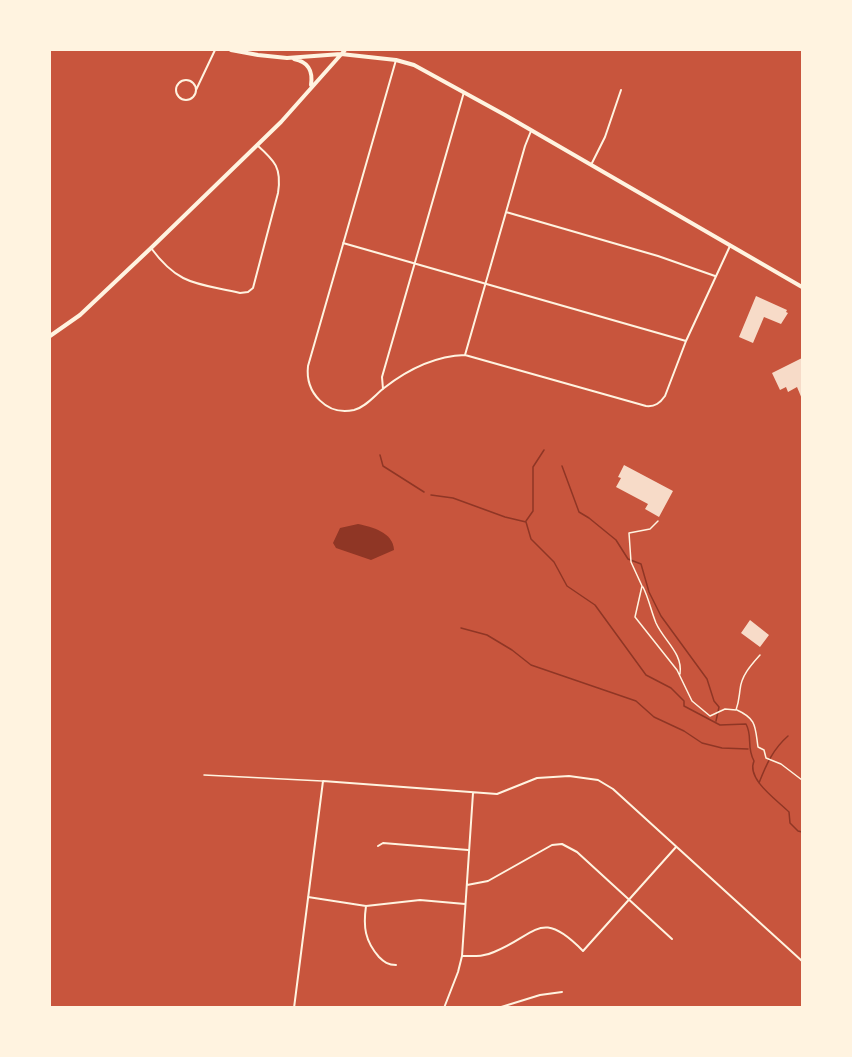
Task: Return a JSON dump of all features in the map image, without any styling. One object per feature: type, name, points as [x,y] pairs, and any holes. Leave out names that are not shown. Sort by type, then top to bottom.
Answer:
[{"type":"main road","points":[[231,50],[302,60],[312,73],[312,85]]},
{"type":"main road","points":[[50,336],[81,315],[281,122],[345,50]]},
{"type":"main road","points":[[287,58],[341,54],[396,60],[429,72],[802,287]]},
{"type":"street","points":[[195,91],[194,85],[189,81],[183,81],[176,87],[177,93],[184,99],[190,98],[195,91],[215,50]]},
{"type":"street","points":[[396,60],[308,366],[310,386],[326,406],[345,411],[360,408],[402,375],[438,359],[465,355],[650,407],[658,404],[665,396],[686,341],[730,246]]},
{"type":"street","points":[[591,165],[605,137],[621,90]]},
{"type":"street","points":[[383,389],[382,377],[464,92]]},
{"type":"street","points":[[465,355],[531,131]]},
{"type":"street","points":[[151,248],[171,271],[184,280],[249,292],[253,288],[278,193],[279,179],[276,164],[257,145]]},
{"type":"street","points":[[506,212],[658,256],[715,276]]},
{"type":"street","points":[[342,243],[686,341]]},
{"type":"street","points":[[294,1008],[323,781],[473,793],[505,793],[526,782],[546,777],[569,776],[598,780],[613,789],[802,961]]},
{"type":"street","points":[[444,1007],[462,956],[473,793]]},
{"type":"street","points":[[378,846],[383,843],[468,850]]},
{"type":"street","points":[[467,885],[488,881],[552,845],[562,844],[577,852],[672,939]]},
{"type":"street","points":[[462,956],[479,956],[497,951],[528,932],[543,926],[552,927],[562,933],[583,951],[676,847]]},
{"type":"street","points":[[309,897],[366,906],[420,900],[465,904]]},
{"type":"street","points":[[366,906],[364,926],[368,944],[383,961],[396,964]]},
{"type":"street","points":[[498,1008],[540,995],[561,992]]},
{"type":"lane","points":[[204,775],[323,781]]},
{"type":"path","points":[[658,521],[650,529],[628,532],[628,540],[631,562],[650,602],[656,624],[676,652],[681,665],[679,676]]},
{"type":"path","points":[[642,586],[635,617],[679,676],[692,700],[710,716],[729,709],[749,716],[753,720],[758,747],[764,750],[766,758],[781,764],[802,780]]},
{"type":"path","points":[[736,710],[740,702],[740,688],[745,672],[760,655]]},
{"type":"shaded area","points":[[358,524],[381,531],[390,539],[394,550],[371,560],[336,548],[333,543],[340,528]]},
{"type":"building","points":[[756,296],[787,310],[788,313],[781,324],[764,317],[753,343],[739,337]]},
{"type":"building","points":[[802,358],[802,399],[797,387],[788,392],[786,387],[780,390],[772,373]]},
{"type":"building","points":[[624,465],[673,491],[659,517],[645,509],[648,504],[616,487]]},
{"type":"building","points":[[750,620],[769,635],[760,647],[741,633]]},
{"type":"waterway","points":[[526,521],[533,511],[533,467],[544,450]]},
{"type":"waterway","points":[[380,455],[383,466],[424,492]]},
{"type":"waterway","points":[[562,466],[579,512],[616,540],[628,559],[641,564],[649,592],[661,616],[707,679],[714,701],[719,707],[716,721]]},
{"type":"waterway","points":[[431,495],[453,498],[505,517],[526,522],[531,539],[554,562],[567,586],[595,605],[646,675],[671,688],[684,701],[684,706],[720,725],[746,724],[754,761],[754,775],[764,789],[789,812],[790,823],[802,832]]},
{"type":"waterway","points":[[461,628],[487,635],[531,665],[636,701],[654,717],[684,731],[702,743],[722,748],[748,749]]},
{"type":"waterway","points":[[759,783],[770,758],[788,736]]}]
